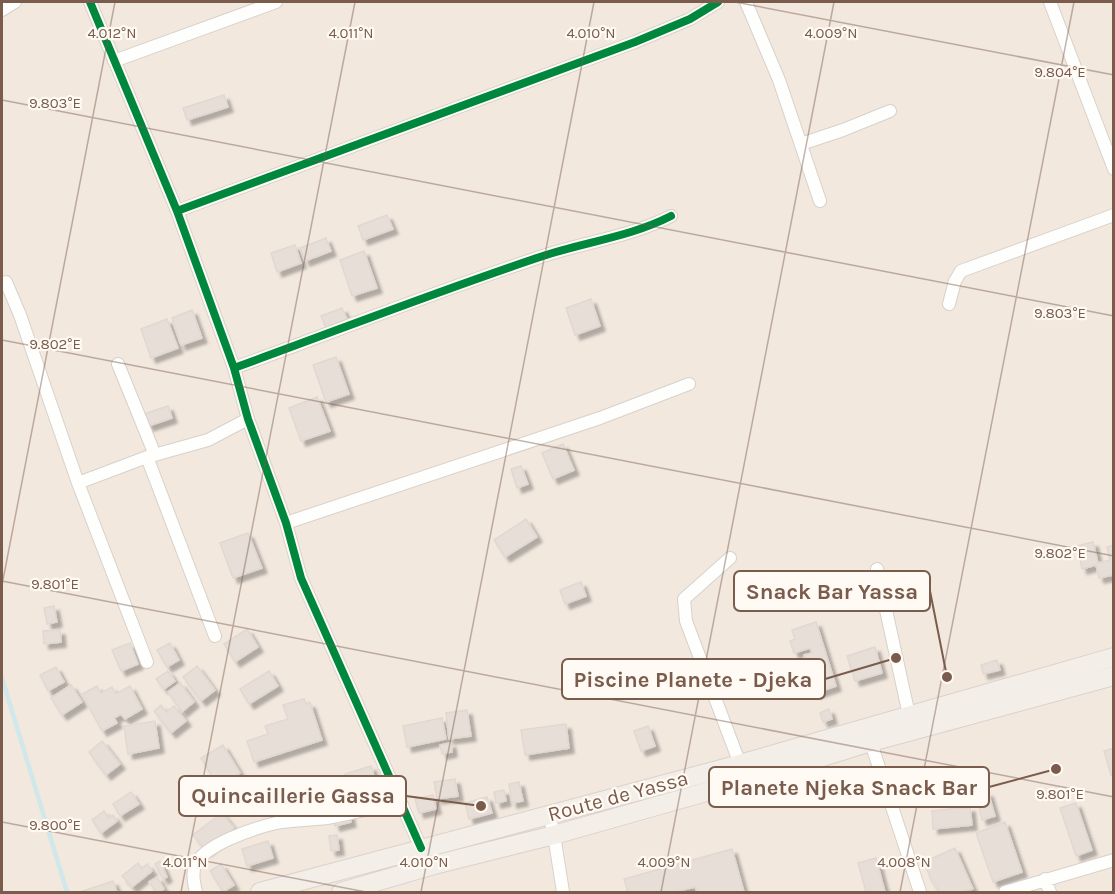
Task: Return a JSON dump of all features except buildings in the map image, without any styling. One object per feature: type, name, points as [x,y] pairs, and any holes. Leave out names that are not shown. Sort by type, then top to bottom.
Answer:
[{"type":"main road","name":"Route de Yassa","points":[[341,892],[745,781],[868,735],[909,715],[1112,666]]},
{"type":"main road","name":"Route de Yassa","points":[[260,892],[740,764],[868,735],[1112,666]]},
{"type":"street","points":[[2,10],[15,2]]},
{"type":"street","points":[[90,2],[177,211],[234,368],[248,419],[285,523],[301,578],[421,848]]},
{"type":"street","points":[[114,61],[276,2]]},
{"type":"street","points":[[177,211],[635,42],[690,19],[718,2]]},
{"type":"street","points":[[746,2],[779,80],[819,201]]},
{"type":"street","points":[[1050,2],[1113,167]]},
{"type":"street","points":[[801,144],[890,111]]},
{"type":"street","points":[[948,304],[955,280],[961,271],[1113,215]]},
{"type":"street","points":[[234,368],[542,256],[622,235],[657,224],[671,216]]},
{"type":"street","points":[[6,282],[20,315],[78,483],[147,662]]},
{"type":"street","points":[[118,364],[215,636]]},
{"type":"street","points":[[285,523],[600,418],[689,384]]},
{"type":"street","points":[[78,483],[151,456],[207,440],[248,419]]},
{"type":"street","points":[[730,558],[684,599],[686,621],[740,764]]},
{"type":"street","points":[[877,569],[909,715]]},
{"type":"street","points":[[868,735],[920,892]]},
{"type":"street","points":[[196,892],[195,866],[201,858],[209,850],[240,834],[276,823],[328,818],[400,801]]},
{"type":"street","points":[[549,814],[563,892]]},
{"type":"street","points":[[1005,892],[1113,860]]},
{"type":"street","points":[[1046,879],[1050,892]]},
{"type":"shaded area","points":[[2,2],[1113,2],[1113,892],[2,892]]},
{"type":"waterway","points":[[2,678],[67,892]]},
{"type":"cycle path","points":[[90,2],[177,211],[234,368],[248,419],[286,523],[301,578],[421,848]]},
{"type":"cycle path","points":[[177,211],[635,42],[690,19],[718,2]]},
{"type":"cycle path","points":[[234,368],[502,270],[639,229],[671,216]]},
{"type":"place","name":"Piscine Planete - Djeka","points":[[896,658]]},
{"type":"place","name":"Snack Bar Yassa","points":[[947,677]]},
{"type":"place","name":"Planete Njeka Snack Bar","points":[[1056,769]]},
{"type":"place","name":"Quincaillerie Gassa","points":[[481,806]]}]
